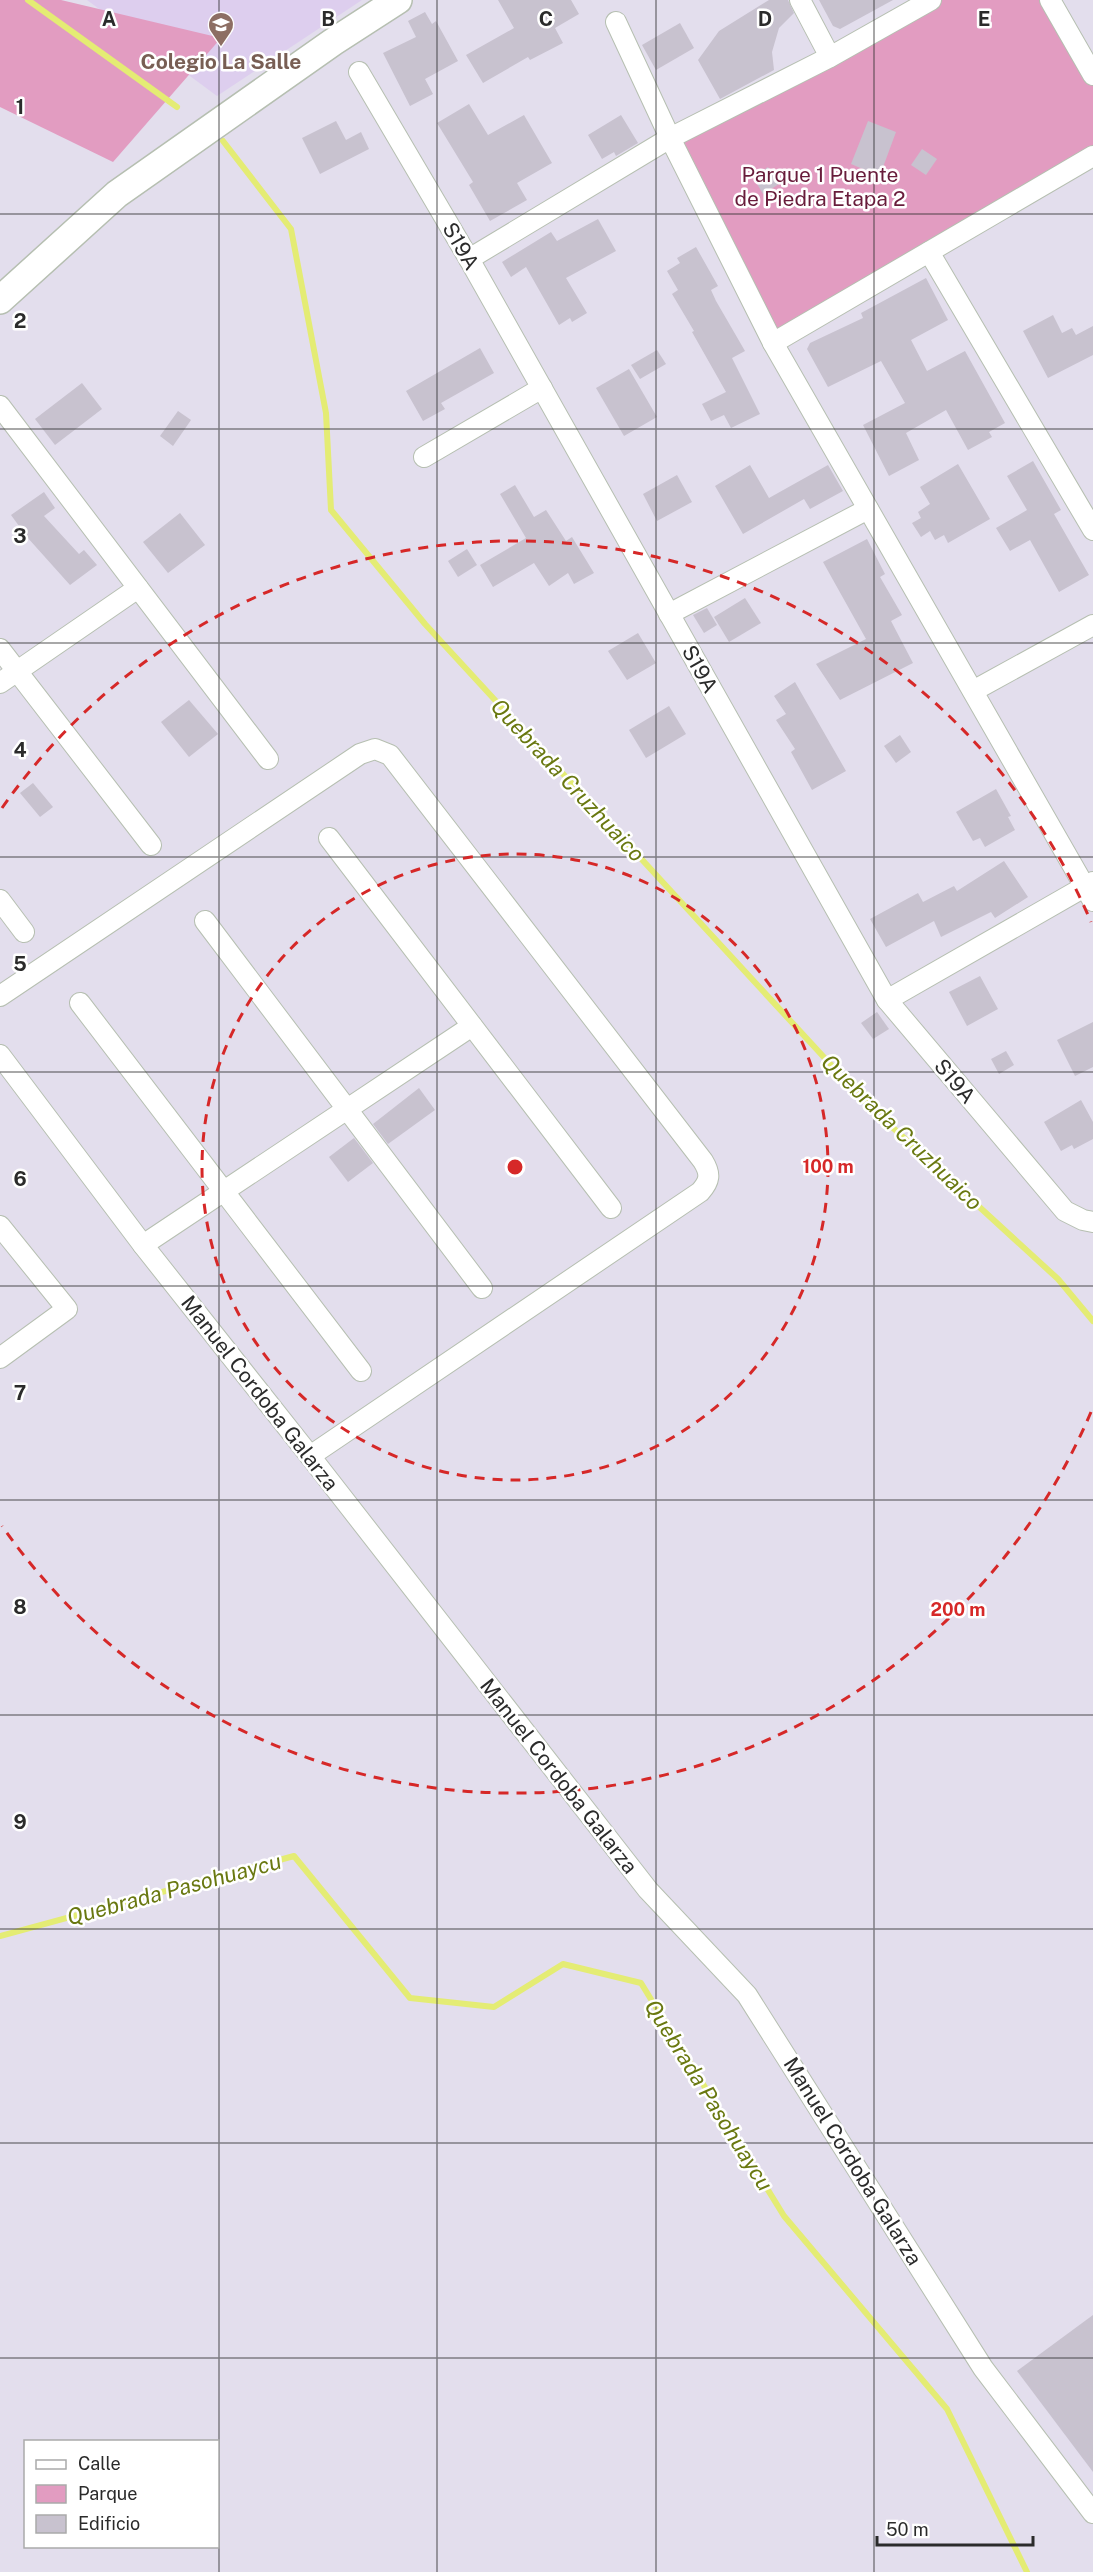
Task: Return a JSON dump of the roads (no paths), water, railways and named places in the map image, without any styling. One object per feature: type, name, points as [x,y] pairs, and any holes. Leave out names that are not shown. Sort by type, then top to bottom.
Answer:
[{"type":"street","points":[[0,300],[117,194],[333,42],[398,0]]},
{"type":"street","points":[[800,0],[830,57]]},
{"type":"street","points":[[469,259],[670,138],[830,57],[931,0]]},
{"type":"street","points":[[1050,0],[1093,75]]},
{"type":"street","points":[[616,22],[670,138],[773,343],[1090,890],[887,1000]]},
{"type":"street","name":"S19A","points":[[359,72],[469,259],[887,1000],[1065,1210],[1083,1220],[1093,1222]]},
{"type":"street","points":[[773,343],[1093,156]]},
{"type":"street","points":[[929,252],[1093,530]]},
{"type":"street","points":[[424,457],[542,388]]},
{"type":"street","points":[[0,406],[267,759]]},
{"type":"street","points":[[669,614],[868,509]]},
{"type":"street","points":[[0,683],[138,588]]},
{"type":"street","points":[[973,691],[1093,625]]},
{"type":"street","points":[[0,649],[151,845]]},
{"type":"street","points":[[0,996],[360,754],[375,749],[390,754],[703,1161],[709,1177],[707,1184],[700,1192],[310,1456]]},
{"type":"street","points":[[329,838],[611,1208]]},
{"type":"street","points":[[0,900],[24,932]]},
{"type":"street","points":[[205,921],[482,1288]]},
{"type":"street","points":[[80,1003],[362,1371]]},
{"type":"street","points":[[143,1245],[472,1026]]},
{"type":"street","name":"Manuel Cordoba Galarza","points":[[0,1055],[143,1245],[648,1890],[747,1995],[983,2368],[1093,2513]]},
{"type":"street","points":[[0,1226],[67,1309],[0,1358]]},
{"type":"waterway","name":"Quebrada Cruzhuaico","points":[[28,0],[177,107]]},
{"type":"waterway","name":"Quebrada Cruzhuaico","points":[[223,141],[291,229],[326,413],[331,510],[425,624],[867,1104],[1058,1279],[1093,1321]]},
{"type":"waterway","name":"Quebrada Pasohuaycu","points":[[0,1936],[294,1856],[410,1998],[494,2007],[563,1964],[641,1983],[784,2216],[947,2409],[1027,2572]]},
{"type":"place","name":"Colegio La Salle","points":[[221,48]]},
{"type":"park label","name":"Parque 1 Puente de Piedra Etapa 2","points":[[820,186]]}]
